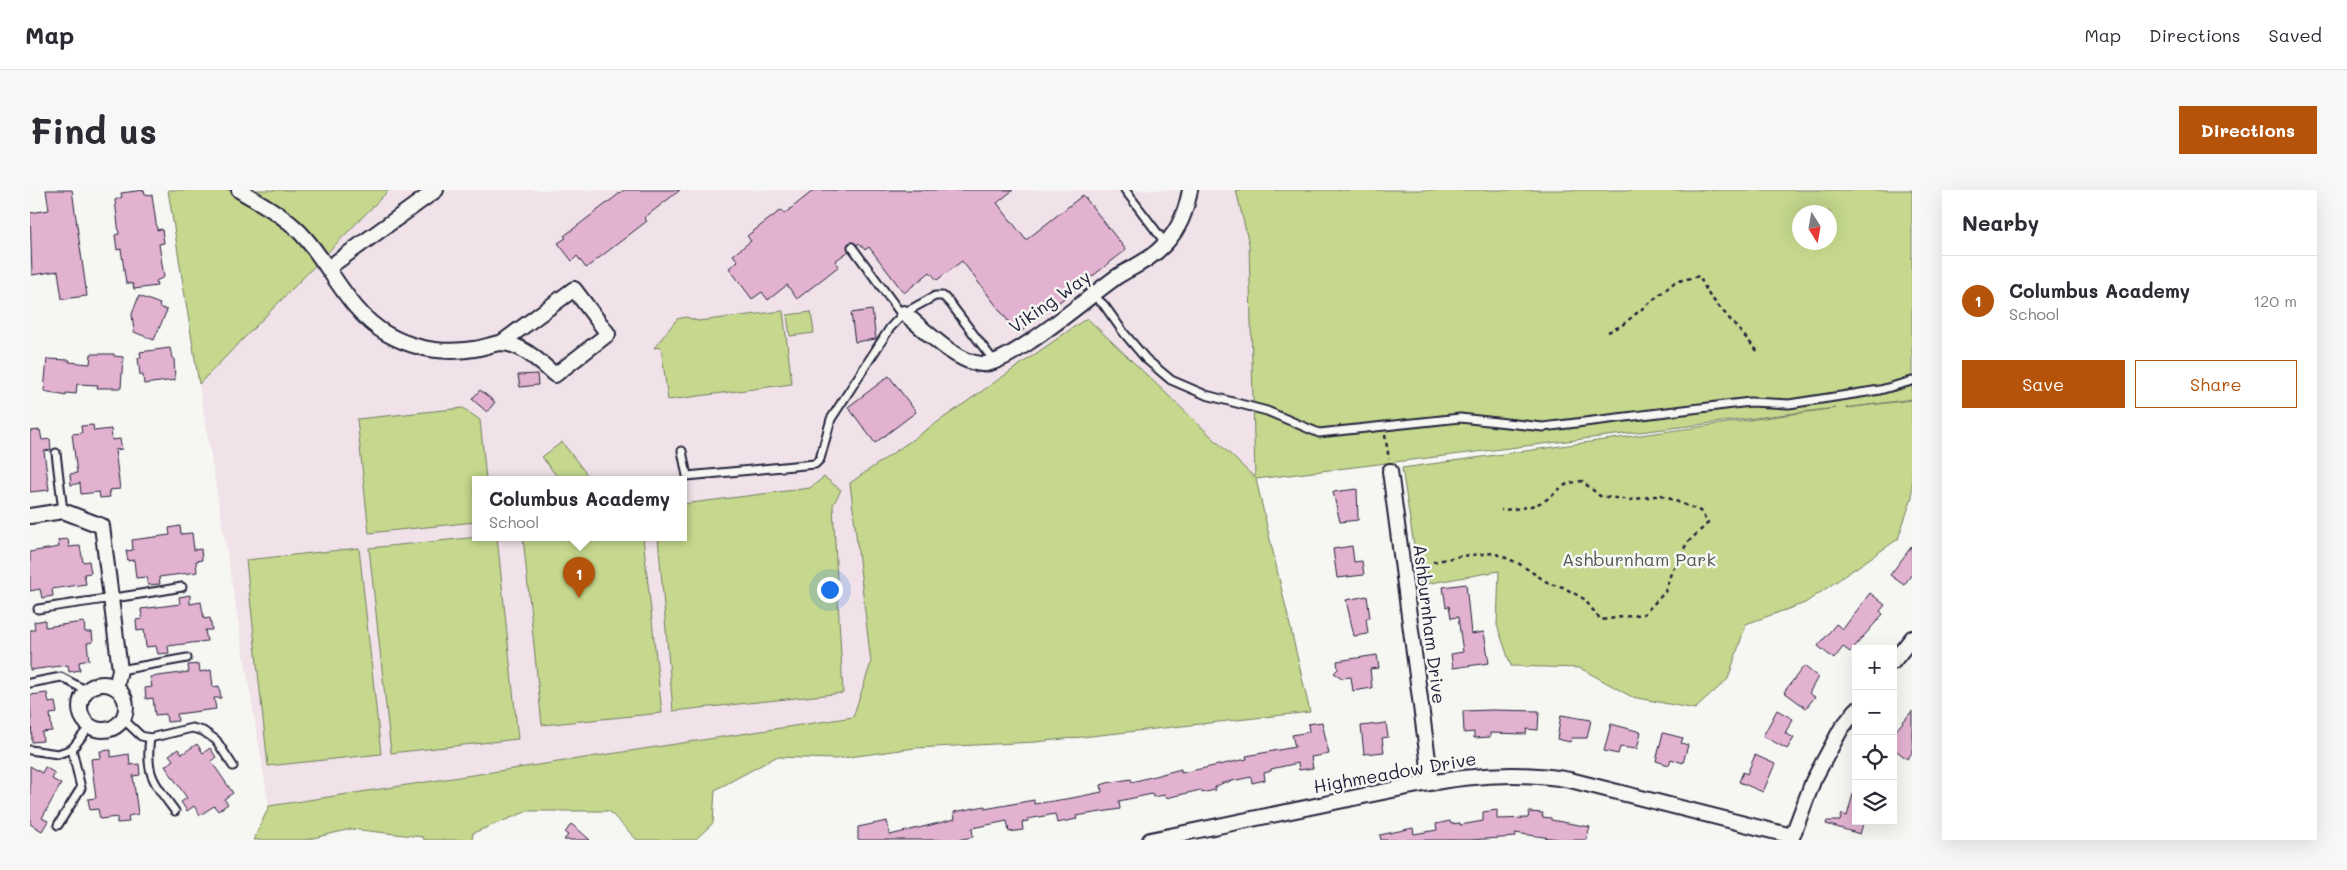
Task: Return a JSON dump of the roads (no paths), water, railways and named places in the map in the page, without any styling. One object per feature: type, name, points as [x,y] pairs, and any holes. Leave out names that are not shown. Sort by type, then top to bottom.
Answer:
[{"type":"street","points":[[239,190],[294,226],[377,328],[425,350],[474,349],[501,343],[574,289],[608,334],[555,375],[535,357],[501,343]]},
{"type":"street","points":[[328,268],[436,190]]},
{"type":"street","name":"Viking Way","points":[[995,363],[1041,333],[1118,276],[1146,261],[1166,244],[1178,227],[1186,209],[1190,190]]},
{"type":"street","points":[[903,314],[966,361],[984,365],[995,363]]},
{"type":"street","name":"Ashburnham Drive","points":[[1390,471],[1431,782]]},
{"type":"street","points":[[30,516],[63,511],[102,526],[120,670],[116,688]]},
{"type":"street","points":[[1897,657],[1912,638]]},
{"type":"street","points":[[101,684],[116,688],[121,693],[126,706],[123,720],[118,725],[105,730],[90,726],[81,713],[80,705],[87,691],[101,684]]},
{"type":"street","points":[[1791,838],[1814,781],[1841,729],[1852,715]]},
{"type":"street","name":"Highmeadow Drive","points":[[1150,840],[1431,782],[1513,774],[1556,778],[1791,838]]},
{"type":"lane","points":[[1125,190],[1166,244]]},
{"type":"lane","points":[[852,247],[903,314]]},
{"type":"lane","points":[[1093,295],[1104,305],[1124,334],[1146,359],[1171,380],[1206,395],[1267,411],[1319,433],[1460,418],[1543,427],[1750,402],[1789,404],[1880,390],[1912,381]]},
{"type":"lane","points":[[682,451],[687,476],[815,464],[820,459],[831,418],[890,328],[903,314],[935,296],[943,296],[995,363]]},
{"type":"lane","points":[[56,454],[63,511]]},
{"type":"lane","points":[[38,609],[112,597],[141,595],[182,586]]},
{"type":"lane","points":[[120,670],[187,658]]},
{"type":"lane","points":[[30,683],[61,677],[87,691]]},
{"type":"lane","points":[[123,720],[141,736],[150,738],[192,728],[203,731],[216,740],[233,766]]},
{"type":"lane","points":[[30,750],[58,754],[72,749],[90,726]]},
{"type":"lane","points":[[150,738],[148,752],[151,779],[175,810]]},
{"type":"lane","points":[[58,825],[81,788],[72,749]]},
{"type":"place","name":"Columbus Academy","points":[[579,598]]},
{"type":"park label","name":"Ashburnham Park","points":[[1639,560]]}]
